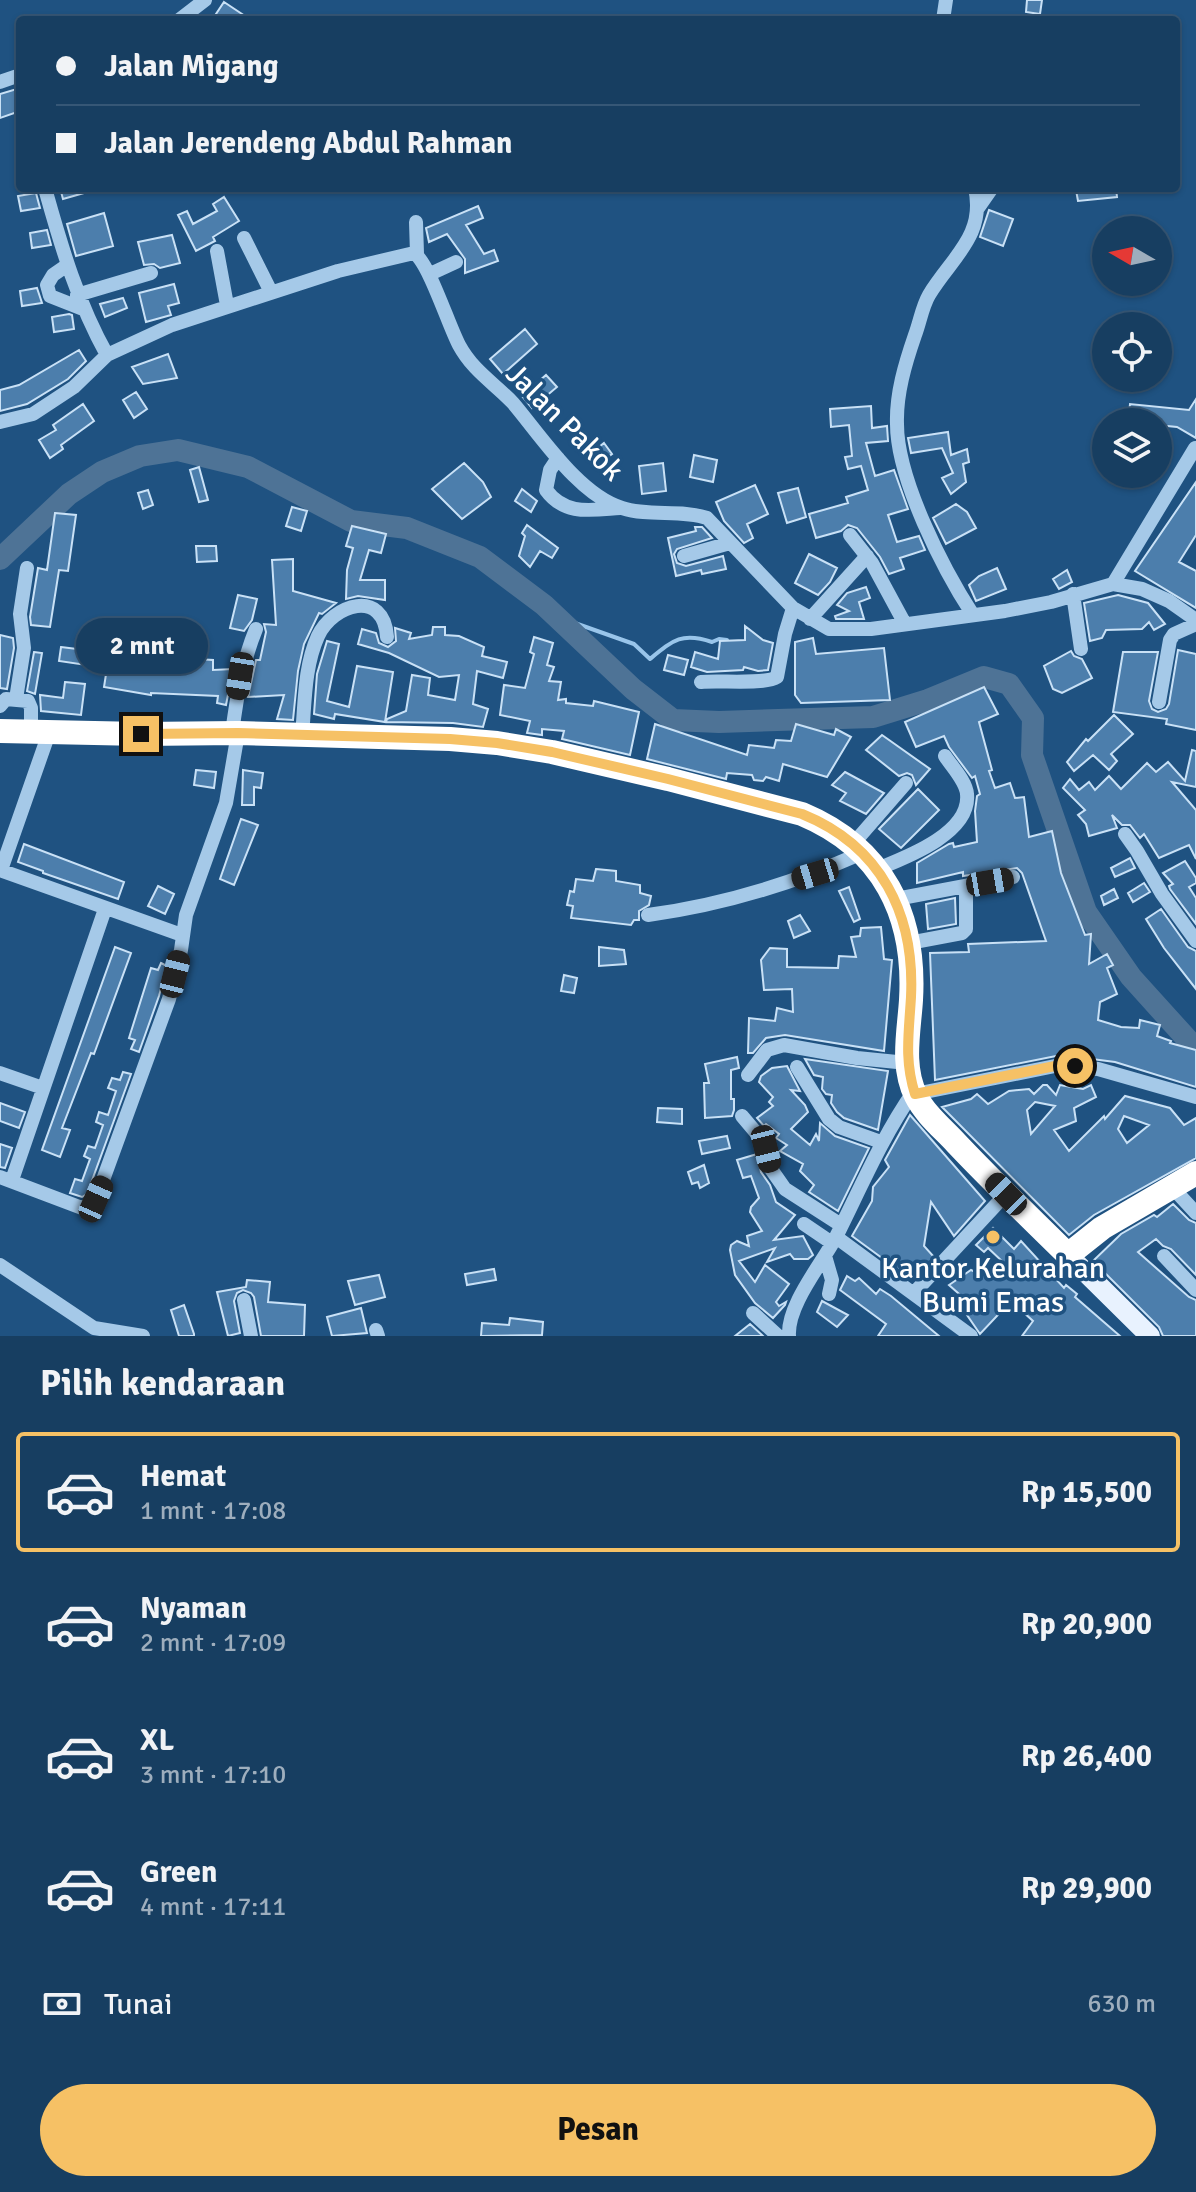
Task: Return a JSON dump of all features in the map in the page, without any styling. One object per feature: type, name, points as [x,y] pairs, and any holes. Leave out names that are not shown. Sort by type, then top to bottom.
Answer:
[{"type":"highway","points":[[0,731],[235,733],[497,743],[552,752],[780,806],[812,818],[864,855],[896,899],[909,943],[911,994],[907,1063],[914,1092],[931,1116],[1068,1255],[1102,1228],[1196,1173]]},
{"type":"main road","points":[[1068,1255],[1150,1336]]},
{"type":"street","points":[[184,16],[205,0]]},
{"type":"street","points":[[46,192],[66,266],[107,355]]},
{"type":"street","points":[[973,615],[953,584],[926,525],[902,462],[896,423],[905,364],[926,299],[973,231],[978,208],[976,192]]},
{"type":"street","points":[[978,208],[989,192]]},
{"type":"street","points":[[0,422],[23,418],[48,405],[74,387],[107,355],[172,325],[227,305],[371,262],[401,254],[417,254],[416,222]]},
{"type":"street","points":[[244,238],[271,292]]},
{"type":"street","points":[[217,251],[227,305]]},
{"type":"street","name":"Jalan Pakok","points":[[417,254],[430,274],[437,297],[466,358],[482,377],[513,403],[544,445],[590,488],[620,508],[652,514],[704,516],[790,604],[829,629],[871,629],[973,615],[1051,602],[1113,584],[1142,589],[1169,601],[1196,622]]},
{"type":"street","points":[[430,274],[456,262]]},
{"type":"street","points":[[66,266],[53,275],[47,285],[50,296],[80,302],[151,273]]},
{"type":"street","points":[[1113,584],[1195,448]]},
{"type":"street","points":[[558,458],[550,470],[546,490],[555,502],[580,509],[620,508]]},
{"type":"street","points":[[850,535],[867,556],[905,624]]},
{"type":"street","points":[[684,556],[735,548]]},
{"type":"street","points":[[810,619],[867,556]]},
{"type":"street","points":[[16,699],[24,648],[20,614],[27,568]]},
{"type":"street","points":[[1073,594],[1081,649]]},
{"type":"street","points":[[701,682],[765,682],[777,677],[790,604]]},
{"type":"street","points":[[302,736],[309,664],[320,632],[330,620],[347,609],[374,608],[380,615],[387,637]]},
{"type":"street","points":[[1159,702],[1170,640],[1174,634],[1196,622]]},
{"type":"street","points":[[105,909],[43,1088],[6,1179],[87,1207],[94,1202],[104,1182],[169,999],[188,908],[226,803],[240,676],[244,656],[256,629]]},
{"type":"street","points":[[0,706],[6,699],[28,701],[40,733],[0,870],[182,935]]},
{"type":"street","points":[[648,915],[748,894],[864,855],[911,855],[948,832],[963,818],[967,793],[945,756]]},
{"type":"street","points":[[864,855],[906,783]]},
{"type":"street","points":[[1125,834],[1196,941]]},
{"type":"street","points":[[896,899],[1013,877]]},
{"type":"street","points":[[909,943],[962,933],[966,929],[966,886]]},
{"type":"street","points":[[748,1075],[767,1050],[784,1045],[907,1063]]},
{"type":"street","points":[[789,1336],[792,1313],[834,1240],[881,1142],[914,1092],[1060,1065],[1098,1069],[1196,1097]]},
{"type":"street","points":[[797,1067],[829,1119],[839,1127],[881,1142]]},
{"type":"street","points":[[0,1073],[43,1088]]},
{"type":"street","points":[[742,1116],[758,1135],[766,1149],[771,1169],[785,1189],[834,1240],[829,1294]]},
{"type":"street","points":[[1172,1187],[1196,1213]]},
{"type":"street","points":[[914,1293],[1006,1194]]},
{"type":"street","points":[[804,1224],[914,1293],[971,1336]]},
{"type":"street","points":[[1164,1256],[1196,1290]]},
{"type":"street","points":[[0,1265],[98,1330],[143,1336]]},
{"type":"street","points":[[244,1300],[251,1336]]},
{"type":"street","points":[[753,1313],[778,1336]]},
{"type":"building","points":[[1027,0],[1042,0],[1040,14],[1026,12]]},
{"type":"building","points":[[224,2],[245,16],[215,16]]},
{"type":"building","points":[[16,89],[16,112],[0,118],[0,94]]},
{"type":"building","points":[[61,192],[88,192],[63,199]]},
{"type":"building","points":[[1076,192],[1116,192],[1117,197],[1078,201]]},
{"type":"building","points":[[36,193],[40,208],[21,211],[18,196]]},
{"type":"building","points":[[224,197],[239,221],[213,237],[215,241],[196,251],[178,215],[187,211],[193,224],[217,211],[213,204]]},
{"type":"building","points":[[478,206],[483,218],[466,225],[484,254],[494,250],[498,261],[465,273],[465,259],[447,234],[429,242],[426,228]]},
{"type":"building","points":[[989,210],[1013,219],[1003,246],[980,237]]},
{"type":"building","points":[[104,213],[113,246],[76,256],[67,224]]},
{"type":"building","points":[[47,230],[51,245],[32,248],[30,233]]},
{"type":"building","points":[[172,235],[180,263],[160,268],[154,264],[144,265],[138,242]]},
{"type":"building","points":[[174,284],[179,303],[168,306],[171,315],[146,322],[139,293]]},
{"type":"building","points":[[37,288],[42,303],[22,306],[20,291]]},
{"type":"building","points":[[123,298],[127,308],[105,317],[100,304]]},
{"type":"building","points":[[72,315],[74,329],[54,332],[52,317]]},
{"type":"building","points":[[525,329],[537,344],[503,374],[490,359]]},
{"type":"building","points":[[79,350],[86,361],[68,379],[27,404],[0,411],[0,390],[19,385]]},
{"type":"building","points":[[168,354],[177,378],[143,384],[132,367]]},
{"type":"building","points":[[546,375],[557,387],[532,408],[522,396]]},
{"type":"building","points":[[136,392],[147,409],[134,418],[123,400]]},
{"type":"building","points":[[1196,399],[1196,438],[1172,426],[1172,408],[1189,410]]},
{"type":"building","points":[[83,404],[94,421],[61,445],[63,449],[50,458],[39,440],[56,430],[53,425]]},
{"type":"building","points":[[1130,404],[1169,408],[1130,408]]},
{"type":"building","points":[[871,406],[872,428],[887,426],[888,441],[866,443],[875,476],[894,470],[908,509],[888,515],[897,542],[919,536],[925,550],[900,558],[904,569],[889,574],[857,528],[848,525],[841,531],[816,538],[809,514],[848,503],[846,497],[868,490],[861,466],[848,469],[845,457],[852,456],[849,425],[831,427],[830,409]]},
{"type":"building","points":[[948,432],[951,455],[967,449],[969,462],[963,464],[966,482],[951,494],[942,478],[953,473],[942,448],[911,453],[908,438]]},
{"type":"building","points":[[604,443],[612,454],[596,466],[588,456]]},
{"type":"building","points":[[694,455],[717,460],[713,482],[690,477]]},
{"type":"building","points":[[464,463],[483,482],[491,497],[462,519],[432,489]]},
{"type":"building","points":[[663,463],[666,491],[642,494],[639,466]]},
{"type":"building","points":[[199,467],[208,500],[199,502],[190,470]]},
{"type":"building","points":[[1196,482],[1196,535],[1179,562],[1196,571],[1196,608],[1135,571]]},
{"type":"building","points":[[755,485],[768,514],[747,524],[753,538],[744,543],[724,521],[716,502]]},
{"type":"building","points":[[798,488],[806,517],[787,523],[778,493]]},
{"type":"building","points":[[522,489],[537,501],[531,512],[515,501]]},
{"type":"building","points":[[148,490],[153,505],[143,509],[138,493]]},
{"type":"building","points":[[956,504],[967,512],[976,528],[946,544],[933,518]]},
{"type":"building","points":[[292,507],[307,511],[301,531],[286,526]]},
{"type":"building","points":[[55,513],[76,515],[68,571],[59,570],[50,627],[31,625],[38,568],[47,570]]},
{"type":"building","points":[[527,525],[558,548],[552,558],[540,551],[530,567],[519,556],[525,536],[522,533]]},
{"type":"building","points":[[352,526],[386,534],[381,553],[369,550],[360,580],[385,580],[385,600],[358,596],[346,599],[347,570],[353,548],[346,546]]},
{"type":"building","points":[[695,527],[702,527],[712,538],[677,549],[674,554],[677,563],[686,566],[723,556],[726,569],[702,574],[701,570],[676,576],[668,538],[696,531]]},
{"type":"building","points":[[196,546],[216,546],[217,561],[197,562]]},
{"type":"building","points":[[809,554],[837,568],[818,595],[795,583]]},
{"type":"building","points":[[293,559],[293,591],[336,603],[319,613],[304,644],[293,720],[277,719],[284,695],[248,697],[256,660],[260,660],[266,632],[264,624],[276,625],[272,560]]},
{"type":"building","points":[[997,568],[1006,589],[976,601],[969,585],[979,576]]},
{"type":"building","points":[[1067,570],[1072,582],[1059,589],[1053,579]]},
{"type":"building","points":[[866,587],[870,598],[859,602],[864,619],[836,619],[835,616],[849,611],[837,605],[847,593]]},
{"type":"building","points":[[238,595],[257,599],[252,620],[244,631],[230,628]]},
{"type":"building","points":[[1118,595],[1148,603],[1165,624],[1154,630],[1149,622],[1142,629],[1106,630],[1102,638],[1090,641],[1084,603]]},
{"type":"building","points":[[745,626],[763,640],[773,643],[768,670],[744,667],[743,670],[707,672],[691,667],[695,652],[718,659],[720,641],[745,640]]},
{"type":"building","points":[[433,627],[445,627],[445,635],[459,636],[484,647],[482,656],[507,662],[503,678],[477,671],[473,704],[488,709],[483,727],[453,723],[386,722],[406,711],[412,675],[430,678],[428,695],[455,700],[459,675],[439,677],[389,653],[358,644],[362,629],[376,633],[379,643],[388,647],[396,641],[395,628],[411,633],[409,639],[432,635]]},
{"type":"building","points":[[0,635],[13,638],[7,689],[0,688]]},
{"type":"building","points":[[534,637],[553,643],[547,665],[554,667],[549,681],[561,682],[558,700],[593,706],[594,701],[639,712],[630,755],[562,739],[564,731],[542,729],[542,735],[527,733],[530,721],[500,715],[504,685],[525,688],[534,654],[530,652]]},
{"type":"building","points":[[813,638],[816,654],[884,648],[890,700],[801,703],[795,695],[795,642]]},
{"type":"building","points":[[327,641],[339,644],[327,701],[349,707],[357,666],[393,672],[385,722],[335,714],[334,719],[314,714],[317,674]]},
{"type":"building","points":[[61,647],[162,660],[162,657],[213,660],[213,670],[233,669],[226,705],[217,703],[218,696],[151,695],[104,687],[107,668],[59,661]]},
{"type":"building","points":[[1178,650],[1196,654],[1196,730],[1166,724],[1167,719],[1113,712],[1123,652],[1158,652],[1149,701],[1152,709],[1158,712],[1169,704]]},
{"type":"building","points":[[1071,651],[1082,659],[1092,678],[1062,693],[1053,689],[1044,666]]},
{"type":"building","points":[[34,652],[42,653],[35,694],[27,691]]},
{"type":"building","points":[[668,655],[688,660],[684,675],[664,670]]},
{"type":"building","points":[[65,682],[85,684],[81,715],[41,711],[40,695],[63,698]]},
{"type":"building","points":[[984,687],[998,714],[979,722],[995,788],[1010,783],[1015,798],[1024,797],[1029,837],[1052,831],[1061,873],[1085,935],[1091,934],[1089,964],[1107,954],[1113,965],[1107,968],[1117,994],[1100,1002],[1098,1020],[1121,1027],[1139,1028],[1140,1020],[1160,1025],[1157,1036],[1196,1050],[1196,1087],[1115,1062],[1061,1055],[935,1080],[930,953],[969,952],[968,944],[1046,941],[1022,873],[1017,868],[963,876],[963,872],[917,883],[917,863],[949,844],[953,843],[954,847],[977,842],[975,811],[980,794],[975,776],[972,778],[944,736],[916,747],[905,722]]},
{"type":"building","points":[[1114,715],[1133,734],[1111,754],[1117,761],[1109,770],[1093,755],[1074,771],[1067,762],[1086,739],[1088,741]]},
{"type":"building","points":[[655,724],[747,755],[749,745],[774,748],[776,740],[791,741],[796,724],[834,735],[836,729],[851,737],[827,777],[783,764],[779,781],[766,777],[763,781],[754,780],[752,775],[727,773],[726,779],[647,759]]},
{"type":"building","points":[[882,735],[930,769],[916,785],[912,775],[899,776],[866,750]]},
{"type":"building","points":[[1192,750],[1196,751],[1196,787],[1172,782],[1196,810],[1196,859],[1189,845],[1159,858],[1144,834],[1140,838],[1130,825],[1122,825],[1112,815],[1117,828],[1089,836],[1086,824],[1078,815],[1085,810],[1063,788],[1070,779],[1079,790],[1089,782],[1095,790],[1109,776],[1121,789],[1147,763],[1156,772],[1168,762],[1185,781]]},
{"type":"building","points":[[196,770],[216,772],[214,788],[194,785]]},
{"type":"building","points":[[243,770],[263,773],[261,788],[254,787],[254,805],[242,805]]},
{"type":"building","points":[[845,772],[884,793],[866,814],[840,801],[846,793],[832,785]]},
{"type":"building","points":[[918,789],[939,810],[901,848],[879,829]]},
{"type":"building","points":[[241,819],[258,825],[234,885],[220,879]]},
{"type":"building","points":[[24,844],[124,882],[118,899],[18,862]]},
{"type":"building","points":[[1130,858],[1135,868],[1115,877],[1111,868]]},
{"type":"building","points":[[1185,861],[1196,878],[1196,883],[1189,887],[1196,898],[1196,924],[1170,889],[1169,886],[1173,884],[1163,873]]},
{"type":"building","points":[[596,869],[616,871],[616,881],[640,885],[640,893],[651,896],[649,905],[639,911],[639,920],[634,920],[631,925],[571,918],[573,906],[567,905],[576,879],[593,881]]},
{"type":"building","points":[[1144,883],[1150,892],[1133,902],[1128,893]]},
{"type":"building","points":[[158,886],[174,894],[165,914],[148,906]]},
{"type":"building","points":[[849,887],[860,919],[854,922],[839,891]]},
{"type":"building","points":[[1114,889],[1118,898],[1104,905],[1101,896]]},
{"type":"building","points":[[955,898],[956,924],[928,929],[926,904]]},
{"type":"building","points":[[1161,909],[1188,947],[1196,951],[1196,989],[1146,919]]},
{"type":"building","points":[[800,915],[810,931],[794,938],[788,921]]},
{"type":"building","points":[[881,927],[884,959],[892,960],[884,1051],[785,1035],[766,1038],[753,1053],[748,1053],[749,1018],[775,1021],[777,1008],[793,1012],[792,989],[764,990],[761,960],[770,948],[787,949],[787,967],[838,968],[839,956],[856,957],[851,937],[860,936],[861,928]]},
{"type":"building","points":[[115,947],[131,953],[94,1054],[91,1053],[62,1128],[70,1130],[60,1157],[42,1150]]},
{"type":"building","points":[[599,947],[624,950],[626,964],[599,966]]},
{"type":"building","points":[[161,963],[167,966],[139,1052],[131,1049],[135,1040],[129,1038],[151,968],[158,970]]},
{"type":"building","points":[[564,975],[577,978],[574,993],[561,991]]},
{"type":"building","points":[[737,1057],[739,1068],[731,1070],[732,1116],[705,1118],[704,1083],[709,1083],[705,1064]]},
{"type":"building","points":[[805,1059],[888,1071],[878,1130],[844,1118],[837,1112],[831,1103],[832,1095],[822,1089],[823,1077],[814,1075]]},
{"type":"building","points":[[787,1066],[800,1091],[791,1090],[808,1112],[791,1129],[810,1145],[816,1134],[819,1141],[820,1123],[835,1136],[869,1148],[838,1211],[809,1192],[814,1185],[800,1171],[803,1164],[780,1151],[787,1145],[776,1138],[779,1134],[757,1118],[773,1106],[769,1102],[773,1097],[759,1082],[761,1076],[772,1068]]},
{"type":"building","points":[[123,1072],[131,1074],[87,1194],[82,1197],[70,1193],[75,1179],[82,1181],[90,1159],[84,1156],[88,1146],[95,1148],[103,1125],[96,1122],[99,1112],[108,1115],[116,1091],[108,1088],[112,1078],[120,1080]]},
{"type":"building","points":[[1043,1085],[1047,1085],[1056,1095],[1060,1085],[1083,1089],[1091,1085],[1096,1097],[1074,1108],[1076,1121],[1054,1130],[1069,1151],[1125,1096],[1170,1108],[1184,1125],[1196,1118],[1196,1158],[1094,1215],[1069,1235],[942,1107],[971,1099],[977,1094],[988,1104],[1009,1091],[1029,1089],[1034,1094]],"holes":[[[1035,1102],[1055,1106],[1031,1134],[1027,1110]],[[1124,1116],[1149,1125],[1127,1143],[1118,1129]]]},
{"type":"building","points":[[0,1103],[25,1112],[19,1128],[0,1121]]},
{"type":"building","points":[[658,1108],[682,1109],[682,1124],[657,1122]]},
{"type":"building","points":[[910,1115],[985,1201],[954,1236],[931,1202],[924,1246],[934,1257],[919,1273],[906,1261],[897,1269],[852,1236],[872,1201],[873,1187],[889,1167],[885,1160]]},
{"type":"building","points":[[727,1136],[730,1148],[702,1154],[699,1141]]},
{"type":"building","points":[[0,1144],[12,1148],[5,1168],[0,1167]]},
{"type":"building","points":[[757,1154],[761,1172],[776,1202],[795,1215],[774,1240],[803,1236],[813,1255],[808,1259],[794,1259],[790,1254],[767,1262],[775,1248],[739,1261],[755,1282],[765,1265],[789,1284],[776,1302],[779,1306],[786,1302],[785,1305],[773,1318],[755,1303],[735,1275],[730,1250],[737,1241],[749,1246],[747,1236],[762,1231],[750,1212],[759,1198],[751,1176],[743,1178],[737,1160]]},
{"type":"building","points":[[704,1165],[709,1183],[700,1188],[698,1182],[692,1184],[688,1172]]},
{"type":"building","points":[[1173,1204],[1196,1223],[1196,1275],[1171,1249],[1156,1239],[1138,1252],[1196,1300],[1196,1336],[1163,1336],[1159,1327],[1093,1261],[1121,1234],[1154,1215],[1157,1217]]},
{"type":"building","points":[[993,1228],[1014,1249],[1021,1241],[1064,1288],[1066,1285],[1077,1294],[1075,1297],[1120,1336],[1022,1336],[1033,1321],[1011,1301],[980,1334],[967,1315],[974,1307],[949,1285],[971,1270],[988,1278],[1003,1262],[988,1248],[984,1252],[976,1245]]},
{"type":"building","points":[[494,1269],[496,1280],[467,1285],[465,1274]]},
{"type":"building","points":[[379,1275],[385,1297],[355,1305],[348,1281]]},
{"type":"building","points":[[847,1276],[855,1281],[859,1278],[876,1294],[880,1289],[891,1296],[939,1336],[878,1336],[886,1324],[840,1290]]},
{"type":"building","points":[[247,1280],[270,1282],[268,1302],[305,1305],[304,1336],[261,1336],[254,1297],[243,1290],[237,1293],[234,1301],[240,1333],[228,1336],[217,1292],[246,1287]]},
{"type":"building","points":[[822,1301],[848,1315],[837,1327],[817,1312]]},
{"type":"building","points":[[184,1305],[194,1336],[179,1336],[171,1310]]},
{"type":"building","points":[[361,1308],[367,1333],[332,1336],[327,1317]]},
{"type":"building","points":[[510,1318],[543,1322],[542,1335],[481,1336],[482,1323],[509,1325]]},
{"type":"building","points":[[750,1324],[763,1336],[735,1336]]},
{"type":"waterway","points":[[0,559],[69,494],[102,472],[140,456],[178,450],[248,467],[351,521],[407,528],[480,557],[544,605],[633,689],[673,720],[719,722],[873,717],[928,700],[984,677],[1009,684],[1033,718],[1032,755],[1086,912],[1131,977],[1196,1049]]},
{"type":"waterway","points":[[555,616],[634,644],[650,659],[665,647],[685,638],[712,642],[727,640]]},
{"type":"place","name":"Kantor Kelurahan Bumi Emas","points":[[993,1237]]},
{"type":"route","points":[[141,734],[238,733],[497,743],[552,752],[780,806],[823,823],[856,847],[877,869],[896,899],[904,921],[911,960],[907,1063],[915,1094],[1060,1065],[1075,1066]]}]
